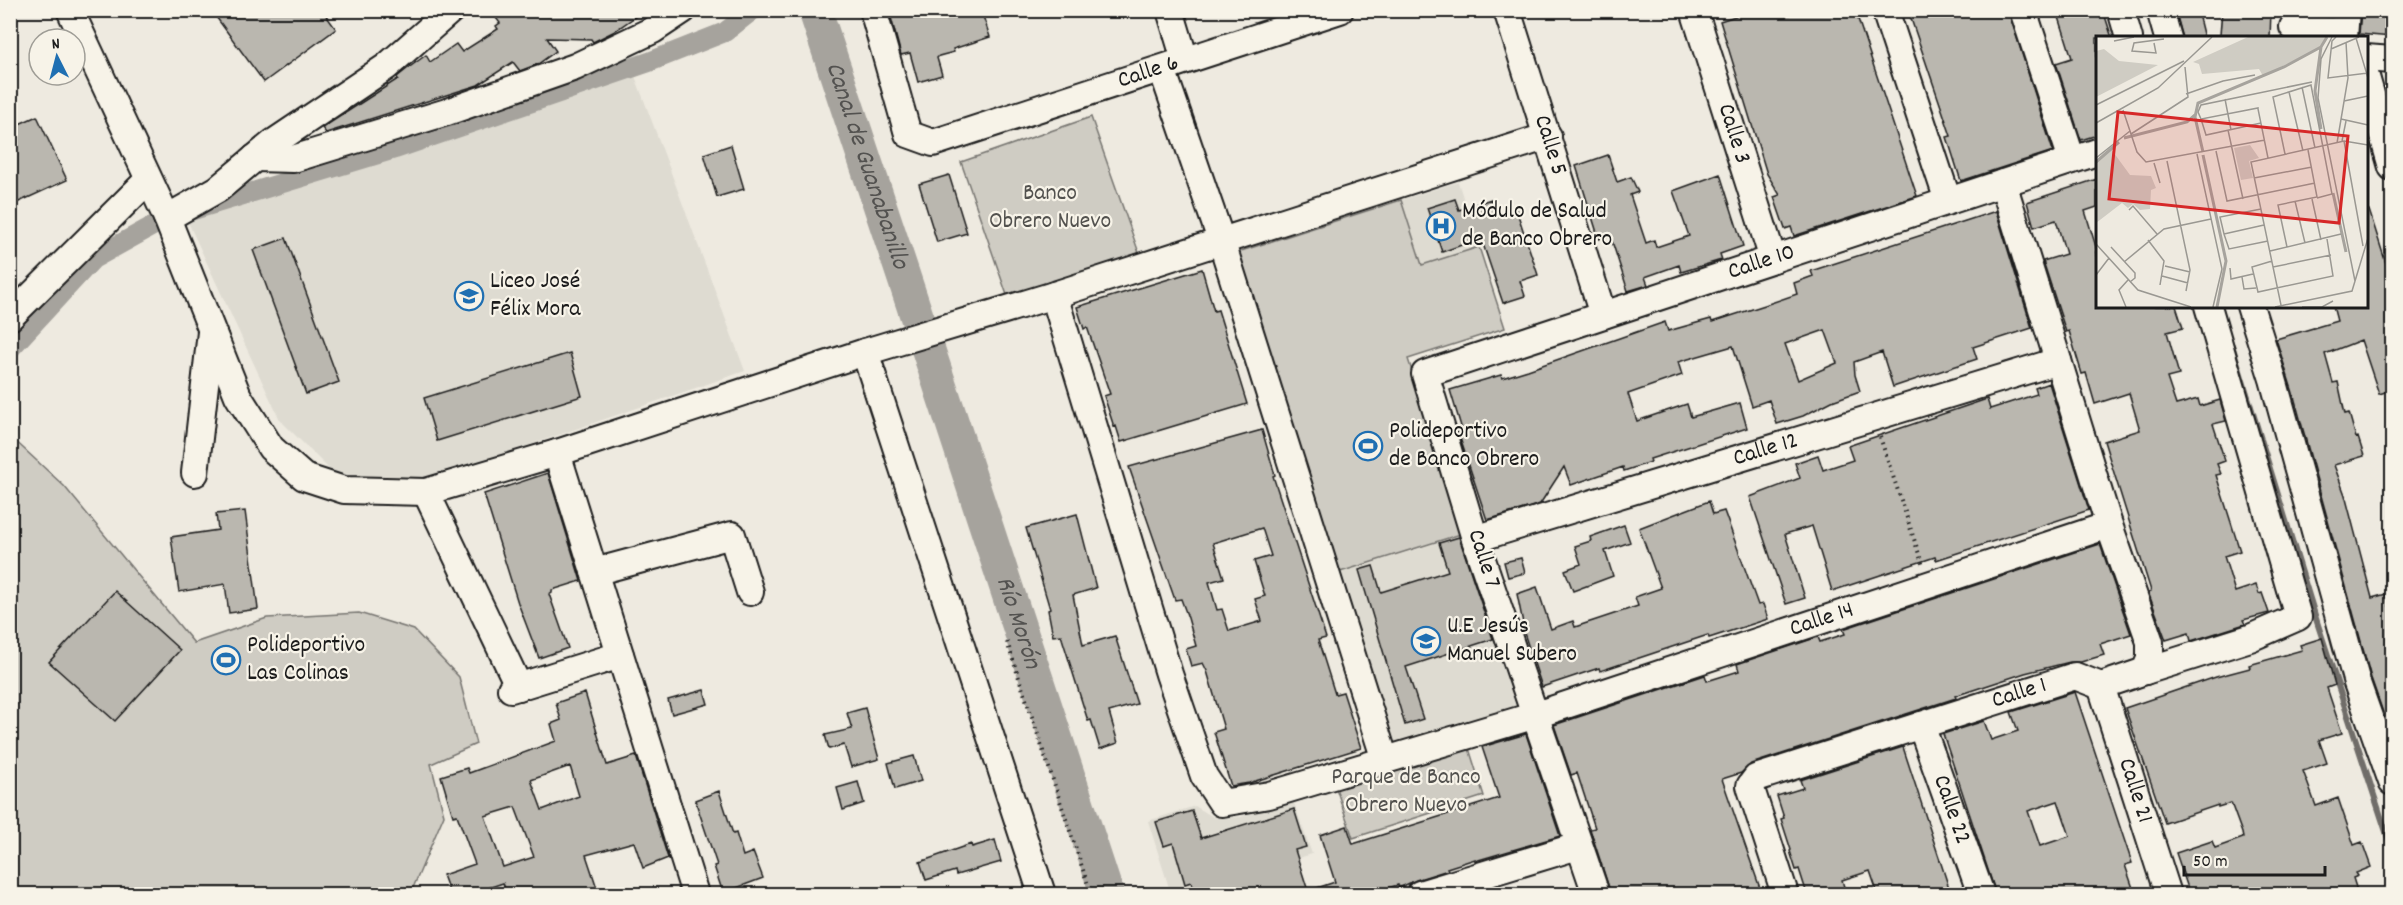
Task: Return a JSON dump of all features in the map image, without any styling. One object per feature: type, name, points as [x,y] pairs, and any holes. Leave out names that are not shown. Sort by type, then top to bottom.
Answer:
[{"type":"street","points":[[70,10],[167,218],[244,405],[270,448],[304,477],[344,490],[426,492],[557,453],[865,352],[1054,295],[1548,136]]},
{"type":"street","points":[[167,218],[218,189],[273,143],[386,67],[451,10]]},
{"type":"street","points":[[255,158],[292,159],[447,112],[575,67],[653,30],[683,10]]},
{"type":"street","name":"Calle 6","points":[[873,10],[908,134],[933,143],[1340,10]]},
{"type":"street","points":[[1170,10],[1173,65],[1221,240],[1385,760]]},
{"type":"street","name":"Calle 5","points":[[1507,10],[1603,315]]},
{"type":"street","name":"Calle 3","points":[[1694,10],[1773,259]]},
{"type":"street","points":[[1885,10],[1948,201]]},
{"type":"street","points":[[2023,10],[2072,160]]},
{"type":"street","points":[[2121,10],[2128,36]]},
{"type":"street","points":[[2160,10],[2167,36]]},
{"type":"street","points":[[2293,25],[2345,27]]},
{"type":"street","points":[[2367,58],[2392,60]]},
{"type":"street","points":[[2367,80],[2392,167]]},
{"type":"street","name":"Calle 10","points":[[1425,374],[2096,152]]},
{"type":"street","points":[[10,316],[148,180]]},
{"type":"street","points":[[2003,183],[2109,525],[2150,642],[2150,659],[2145,671]]},
{"type":"street","name":"Calle 14","points":[[1054,295],[1169,674],[1204,776],[1222,803],[1269,795],[1536,715],[2109,525]]},
{"type":"street","points":[[2101,686],[2250,638],[2298,617],[2209,308]]},
{"type":"street","points":[[2251,308],[2357,683],[2392,782]]},
{"type":"street","points":[[195,473],[211,329]]},
{"type":"street","points":[[865,352],[1042,894]]},
{"type":"street","name":"Calle 12","points":[[1475,539],[2058,361]]},
{"type":"street","name":"Calle 7","points":[[1425,374],[1475,539],[1596,894]]},
{"type":"street","points":[[557,453],[695,894]]},
{"type":"street","points":[[426,492],[515,688],[620,655]]},
{"type":"street","points":[[594,572],[732,535],[750,592]]},
{"type":"street","name":"Calle 1","points":[[1785,894],[1750,786],[1756,778],[2075,676],[2101,686]]},
{"type":"street","name":"Calle 21","points":[[2101,686],[2168,894]]},
{"type":"street","name":"Calle 22","points":[[1921,724],[1981,894]]},
{"type":"street","points":[[1420,894],[1578,846]]},
{"type":"path","points":[[1878,430],[1925,572]]},
{"type":"path","points":[[1007,642],[1091,894]]},
{"type":"shaded area","name":"Liceo José Félix Mora","points":[[632,68],[745,371],[410,486],[336,476],[280,420],[187,220]]},
{"type":"shaded area","name":"Módulo de Salud de Banco Obrero","points":[[1458,182],[1479,247],[1422,265],[1401,200]]},
{"type":"shaded area","name":"U.E Jesús Manuel Subero","points":[[1462,535],[1516,707],[1390,746],[1336,574]]},
{"type":"shaded area","points":[[1293,800],[1312,854],[1179,894],[1171,894],[1148,821],[1195,806],[1215,818],[1240,817]]},
{"type":"green space","name":"Banco Obrero Nuevo","points":[[1091,117],[1139,253],[1008,298],[961,162]]},
{"type":"green space","name":"Polideportivo de Banco Obrero","points":[[1401,200],[1422,265],[1479,247],[1505,328],[1408,359],[1464,533],[1340,572],[1238,252]]},
{"type":"green space","name":"Polideportivo Las Colinas","points":[[10,436],[64,486],[194,643],[267,618],[359,613],[414,630],[459,677],[476,744],[431,764],[444,815],[413,888],[415,894],[11,894]]},
{"type":"green space","name":"Parque de Banco Obrero Nuevo","points":[[1467,742],[1484,796],[1353,838],[1335,785]]},
{"type":"building","points":[[211,10],[322,10],[336,29],[264,82]]},
{"type":"building","points":[[490,10],[645,10],[613,32],[593,42],[591,39],[547,38],[556,51],[538,64],[520,71],[513,62],[478,85],[326,133],[322,128],[398,79],[397,77],[426,55],[430,62],[456,44],[462,52],[498,29],[496,26],[500,23]]},
{"type":"building","points":[[889,10],[981,10],[990,37],[939,56],[937,58],[942,75],[918,82],[910,53],[901,55]]},
{"type":"building","points":[[1754,10],[1784,10],[1786,16],[1803,10],[1855,10],[1917,196],[1794,236],[1791,227],[1785,229],[1774,197],[1780,195],[1767,174],[1720,21]]},
{"type":"building","points":[[1908,10],[2008,10],[2053,151],[1961,181],[1947,137],[1951,136]]},
{"type":"building","points":[[2065,10],[2103,10],[2111,36],[2096,36],[2096,135],[2081,140],[2056,63],[2072,58],[2059,17],[2067,15]]},
{"type":"building","points":[[2197,10],[2204,36],[2182,36],[2176,13]]},
{"type":"building","points":[[2222,10],[2271,10],[2270,36],[2220,35]]},
{"type":"building","points":[[2361,10],[2392,10],[2392,37],[2359,34]]},
{"type":"building","points":[[37,116],[67,180],[10,206],[10,128]]},
{"type":"building","points":[[731,145],[744,189],[717,197],[704,154]]},
{"type":"building","points":[[1608,155],[1617,182],[1631,177],[1638,192],[1630,195],[1646,243],[1654,240],[1656,247],[1689,236],[1673,191],[1720,174],[1743,246],[1720,254],[1722,260],[1681,272],[1679,265],[1645,277],[1648,285],[1628,291],[1610,235],[1599,239],[1576,166]]},
{"type":"building","points":[[949,175],[967,233],[937,242],[919,184]]},
{"type":"building","points":[[2096,179],[2096,207],[2085,211],[2096,247],[2096,308],[2177,308],[2183,328],[2167,332],[2179,375],[2167,378],[2176,405],[2198,399],[2200,406],[2220,400],[2226,421],[2213,424],[2225,461],[2217,464],[2221,474],[2216,475],[2240,551],[2224,556],[2235,592],[2256,585],[2259,594],[2262,593],[2269,613],[2243,620],[2245,624],[2191,641],[2189,633],[2166,640],[2148,592],[2151,591],[2104,441],[2140,430],[2129,393],[2095,404],[2086,373],[2082,374],[2069,331],[2066,332],[2043,261],[2066,254],[2056,220],[2034,227],[2027,202]]},
{"type":"building","points":[[1455,199],[1459,210],[1491,199],[1496,215],[1516,209],[1538,275],[1520,281],[1525,296],[1503,303],[1481,238],[1442,252],[1427,208]]},
{"type":"building","points":[[2367,210],[2369,210],[2389,273],[2392,272],[2392,390],[2379,394],[2361,340],[2325,354],[2333,383],[2338,382],[2345,414],[2349,413],[2364,456],[2334,465],[2345,495],[2372,598],[2386,594],[2392,616],[2392,738],[2371,678],[2276,339],[2337,321],[2334,308],[2367,308]]},
{"type":"building","points":[[1996,211],[2032,328],[1973,347],[1977,359],[1893,387],[1882,352],[1854,362],[1860,391],[1832,401],[1803,416],[1777,424],[1769,400],[1752,406],[1733,346],[1678,362],[1682,375],[1628,394],[1637,421],[1687,404],[1691,417],[1740,403],[1747,428],[1650,459],[1651,462],[1624,471],[1623,467],[1571,485],[1564,467],[1540,504],[1487,520],[1459,435],[1463,433],[1450,390],[1501,375],[1502,378],[1528,370],[1665,322],[1668,331],[1711,319],[1712,322],[1768,304],[1797,294],[1794,283],[1813,276],[1811,271]],"holes":[[[1825,330],[1837,363],[1798,380],[1785,344]]]},
{"type":"building","points":[[286,238],[339,382],[306,394],[253,250]]},
{"type":"building","points":[[1202,269],[1214,311],[1218,310],[1247,404],[1121,442],[1104,396],[1110,394],[1087,327],[1084,329],[1077,307]]},
{"type":"building","points":[[570,353],[582,396],[437,441],[424,398]]},
{"type":"building","points":[[2049,383],[2089,510],[1832,591],[1812,526],[1785,534],[1805,598],[1786,604],[1750,497],[1800,478],[1795,463],[1818,455],[1823,470],[1853,460],[1848,446],[1987,399],[1990,409],[2037,394],[2035,388]]},
{"type":"building","points":[[1262,430],[1275,475],[1273,476],[1326,638],[1318,640],[1335,694],[1343,692],[1361,748],[1249,783],[1231,786],[1214,732],[1224,729],[1207,671],[1203,663],[1191,666],[1186,649],[1196,646],[1188,618],[1181,599],[1175,600],[1129,467]],"holes":[[[1262,528],[1271,556],[1254,561],[1265,596],[1255,599],[1262,621],[1229,631],[1222,609],[1217,610],[1209,582],[1224,578],[1213,543]]]},
{"type":"building","points":[[548,473],[581,581],[552,590],[549,594],[568,648],[539,658],[518,603],[484,494]]},
{"type":"building","points":[[1709,501],[1713,514],[1724,511],[1758,605],[1763,604],[1768,619],[1709,638],[1708,635],[1600,671],[1599,668],[1542,687],[1521,624],[1523,623],[1517,594],[1537,587],[1551,629],[1573,621],[1575,627],[1638,606],[1635,597],[1661,588],[1639,528]]},
{"type":"building","points":[[245,511],[258,609],[229,613],[225,584],[179,592],[171,537],[218,530],[216,514]]},
{"type":"building","points":[[1077,514],[1096,588],[1073,595],[1083,645],[1115,636],[1137,704],[1109,712],[1118,743],[1100,749],[1091,720],[1088,721],[1061,635],[1053,636],[1048,610],[1050,609],[1026,528]]},
{"type":"building","points":[[1624,525],[1630,542],[1605,551],[1613,576],[1573,591],[1565,570],[1581,564],[1575,546],[1591,541],[1590,537]]},
{"type":"building","points":[[1459,537],[1493,639],[1406,667],[1423,719],[1405,725],[1359,570],[1373,566],[1381,592],[1448,571],[1439,543]]},
{"type":"building","points":[[2100,544],[2131,634],[2100,644],[2104,655],[2025,673],[1955,696],[1956,698],[1751,764],[1741,773],[1722,779],[1762,894],[1611,894],[1590,829],[1595,828],[1577,773],[1571,775],[1554,725],[1705,675],[1707,681],[1739,671],[1737,664],[1818,637],[1820,642],[1845,634],[1843,629]]},
{"type":"building","points":[[1521,558],[1525,573],[1508,577],[1504,562]]},
{"type":"building","points":[[115,591],[180,650],[115,721],[49,662]]},
{"type":"building","points":[[2322,638],[2335,685],[2327,688],[2342,733],[2319,740],[2327,763],[2303,771],[2316,806],[2338,798],[2354,845],[2362,842],[2371,867],[2356,873],[2358,876],[2353,878],[2358,894],[2190,894],[2176,853],[2212,841],[2215,848],[2243,838],[2242,833],[2231,803],[2218,807],[2218,805],[2165,823],[2125,708],[2250,668],[2249,665],[2302,650],[2300,645]]},
{"type":"building","points":[[704,690],[708,704],[672,714],[668,700]]},
{"type":"building","points":[[2075,692],[2132,863],[2125,865],[2135,894],[1996,894],[1943,734],[1984,721],[1991,740],[2018,731],[2011,712]],"holes":[[[2058,801],[2070,836],[2040,846],[2028,811]]]},
{"type":"building","points":[[585,693],[607,765],[636,756],[668,858],[643,868],[634,842],[586,855],[599,894],[507,894],[503,883],[470,894],[450,894],[443,875],[475,864],[457,815],[453,816],[441,776],[467,768],[469,773],[556,741],[551,724],[561,720],[556,703]],"holes":[[[570,766],[579,796],[542,810],[531,780]],[[515,807],[534,857],[503,867],[485,816]]]},
{"type":"building","points":[[865,708],[879,759],[851,767],[844,745],[829,749],[825,735],[852,729],[847,713]]},
{"type":"building","points":[[1526,734],[1560,836],[1447,868],[1448,870],[1399,888],[1398,885],[1368,894],[1195,894],[1191,882],[1185,884],[1173,843],[1164,846],[1156,822],[1192,811],[1201,838],[1294,809],[1306,847],[1295,850],[1308,891],[1335,882],[1320,835],[1347,826],[1353,844],[1499,798],[1482,747]]},
{"type":"building","points":[[1903,747],[1951,894],[1878,894],[1870,871],[1842,880],[1846,894],[1807,894],[1790,851],[1777,796],[1803,788],[1800,780]]},
{"type":"building","points":[[914,756],[921,781],[895,789],[888,763]]},
{"type":"building","points":[[858,782],[864,803],[843,810],[837,788]]},
{"type":"building","points":[[719,791],[743,856],[753,852],[763,878],[723,893],[714,866],[717,865],[695,800]]},
{"type":"building","points":[[995,840],[1001,862],[956,875],[955,871],[926,880],[920,862],[971,844],[972,847]]},
{"type":"waterway","points":[[10,349],[93,259],[167,218],[395,149],[649,62],[725,32],[753,10]]},
{"type":"waterway","name":"Canal de Guanabanillo","points":[[815,10],[918,320]]},
{"type":"waterway","points":[[2232,345],[2318,625],[2392,850]]},
{"type":"waterway","name":"Río Morón","points":[[928,349],[1107,894]]},
{"type":"place","name":"Módulo de Salud de Banco Obrero","points":[[1441,226]]},
{"type":"place","name":"Liceo José Félix Mora","points":[[469,296]]},
{"type":"place","name":"Polideportivo de Banco Obrero","points":[[1368,446]]},
{"type":"place","name":"U.E Jesús Manuel Subero","points":[[1426,641]]},
{"type":"place","name":"Polideportivo Las Colinas","points":[[226,660]]}]
